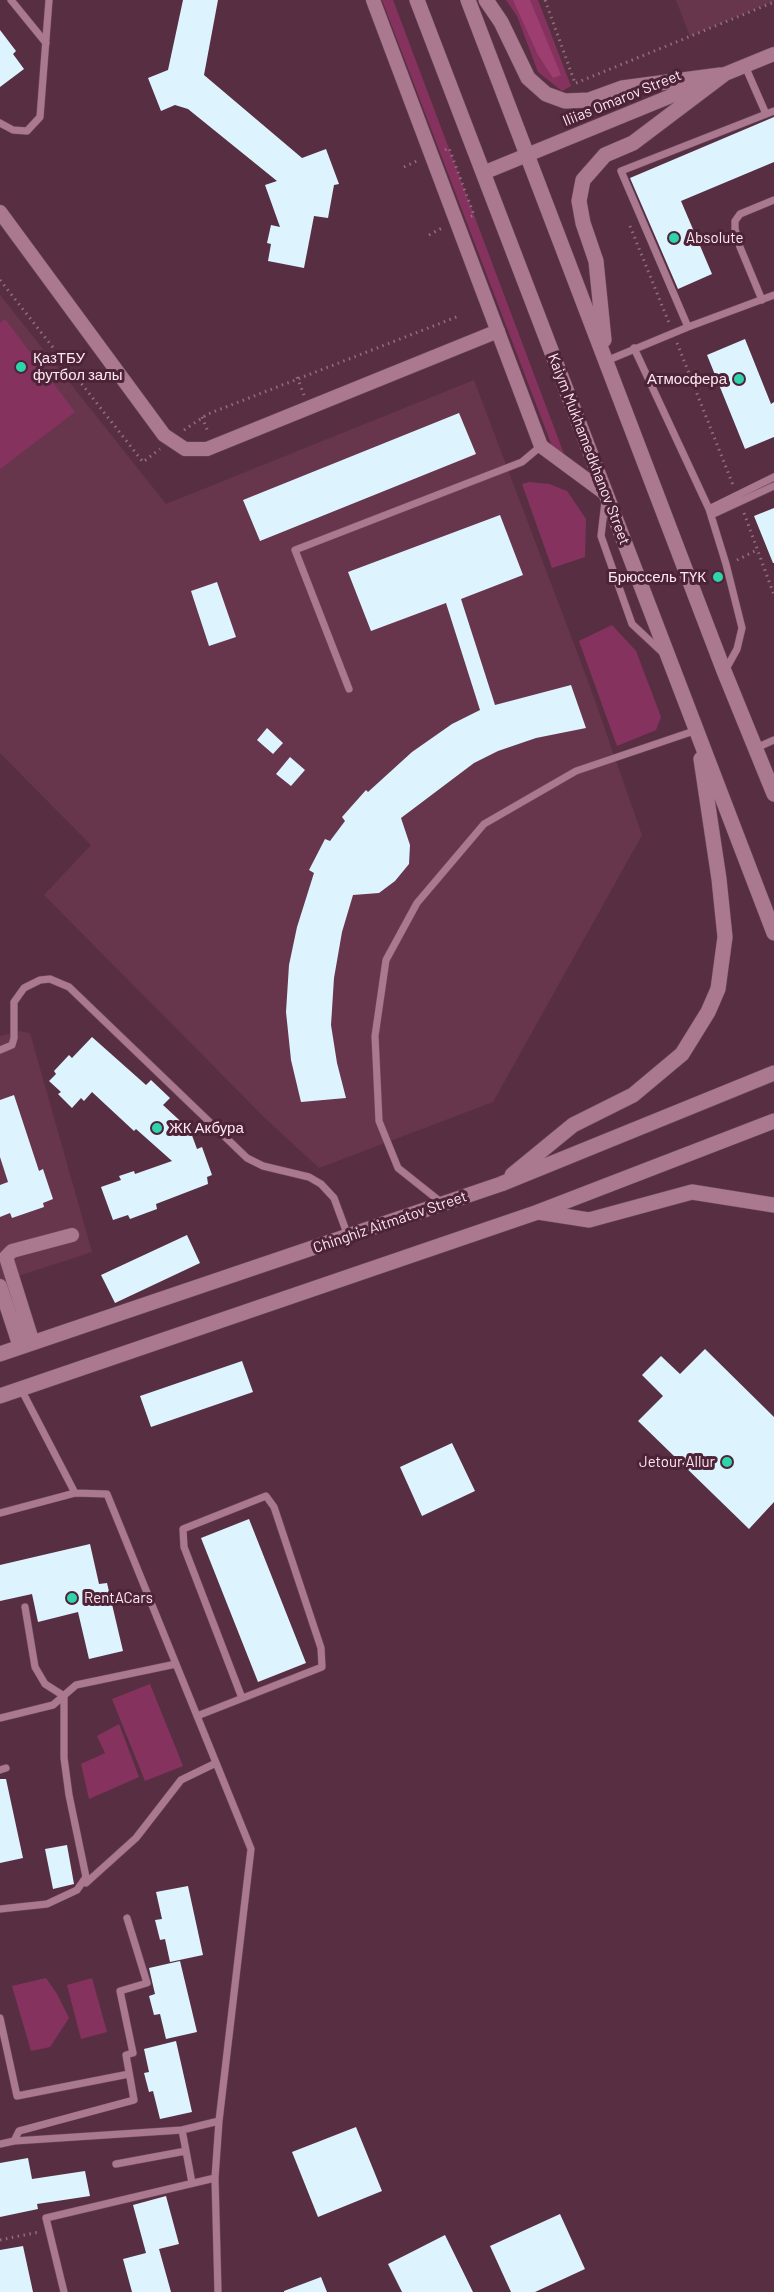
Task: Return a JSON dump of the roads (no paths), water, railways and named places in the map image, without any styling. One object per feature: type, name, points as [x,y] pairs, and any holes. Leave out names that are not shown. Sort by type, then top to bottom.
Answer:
[{"type":"main road","name":"Kaiym Mukhamedkhanov Street","points":[[417,0],[774,933]]},
{"type":"main road","points":[[468,0],[724,671],[774,794]]},
{"type":"main road","points":[[486,0],[501,22],[528,78],[546,94],[565,101],[589,100],[622,88],[723,75]]},
{"type":"main road","points":[[606,361],[596,261],[583,223],[579,201],[583,180],[604,155],[633,143],[723,75]]},
{"type":"main road","points":[[501,1184],[573,1125],[633,1095],[682,1054],[708,1012],[718,989],[725,937],[719,879],[697,730]]},
{"type":"main road","name":"Chinghiz Aitmatov Street","points":[[1,1354],[501,1184],[774,1073]]},
{"type":"main road","points":[[0,1396],[538,1212],[774,1121]]},
{"type":"main road","points":[[538,1212],[589,1220],[692,1192],[774,1205]]},
{"type":"street","points":[[374,0],[541,446],[606,494]]},
{"type":"street","name":"Iliias Omarov Street","points":[[483,172],[774,54]]},
{"type":"street","points":[[0,212],[164,435],[185,449],[207,449],[498,331]]},
{"type":"street","points":[[27,1345],[6,1257],[12,1251],[72,1236]]},
{"type":"street","points":[[0,1286],[27,1345]]},
{"type":"lane","points":[[11,0],[46,43]]},
{"type":"lane","points":[[0,123],[13,130],[27,130],[40,117],[49,0]]},
{"type":"lane","points":[[745,66],[766,114]]},
{"type":"lane","points":[[688,327],[621,171],[774,111]]},
{"type":"lane","points":[[762,300],[740,247],[735,221],[740,214],[774,200]]},
{"type":"lane","points":[[606,361],[634,348],[774,295]]},
{"type":"lane","points":[[634,348],[710,512],[726,564],[742,628],[738,649],[724,671]]},
{"type":"lane","points":[[349,689],[295,550],[522,462],[541,446]]},
{"type":"lane","points":[[710,512],[774,477]]},
{"type":"lane","points":[[738,498],[774,486]]},
{"type":"lane","points":[[606,494],[601,536],[632,624],[669,658]]},
{"type":"lane","points":[[442,1203],[398,1168],[379,1121],[375,1036],[386,960],[406,922],[417,903],[484,824],[576,771],[697,730]]},
{"type":"lane","points":[[756,748],[774,740]]},
{"type":"lane","points":[[0,1050],[12,1045],[14,1002],[24,988],[40,980],[50,979],[69,987],[247,1158],[263,1166],[309,1177],[321,1184],[334,1198],[348,1236]]},
{"type":"lane","points":[[21,1389],[75,1493]]},
{"type":"lane","points":[[0,1514],[75,1493],[107,1494],[251,1849],[219,2121],[215,2178],[218,2292]]},
{"type":"lane","points":[[197,1716],[243,1698],[322,1666],[321,1648],[274,1507],[266,1496],[183,1529],[184,1547],[243,1698]]},
{"type":"lane","points":[[25,1607],[35,1667],[45,1684],[64,1696]]},
{"type":"lane","points":[[0,1718],[52,1705],[76,1685],[176,1664]]},
{"type":"lane","points":[[64,1696],[64,1758],[69,1795],[83,1852],[86,1877],[77,1890]]},
{"type":"lane","points":[[0,1909],[47,1904],[77,1890],[136,1839],[181,1780],[216,1763]]},
{"type":"lane","points":[[14,2141],[19,2131],[134,2100],[126,2055],[133,2053],[120,1991],[147,1983],[127,1918]]},
{"type":"lane","points":[[0,2018],[17,2096],[129,2074]]},
{"type":"lane","points":[[0,2144],[14,2141],[182,2130],[219,2121]]},
{"type":"lane","points":[[182,2130],[192,2183]]},
{"type":"lane","points":[[116,2164],[186,2151]]},
{"type":"lane","points":[[64,2292],[46,2218],[215,2178]]},
{"type":"place","name":"Absolute","points":[[674,238]]},
{"type":"place","name":"ҚазТБУ футбол залы","points":[[21,367]]},
{"type":"place","name":"Атмосфера","points":[[739,379]]},
{"type":"place","name":"Брюссель ТҮК","points":[[718,577]]},
{"type":"place","name":"ЖК Акбура","points":[[157,1128]]},
{"type":"place","name":"Jetour Allur","points":[[727,1462]]},
{"type":"place","name":"RentACars","points":[[72,1598]]}]
